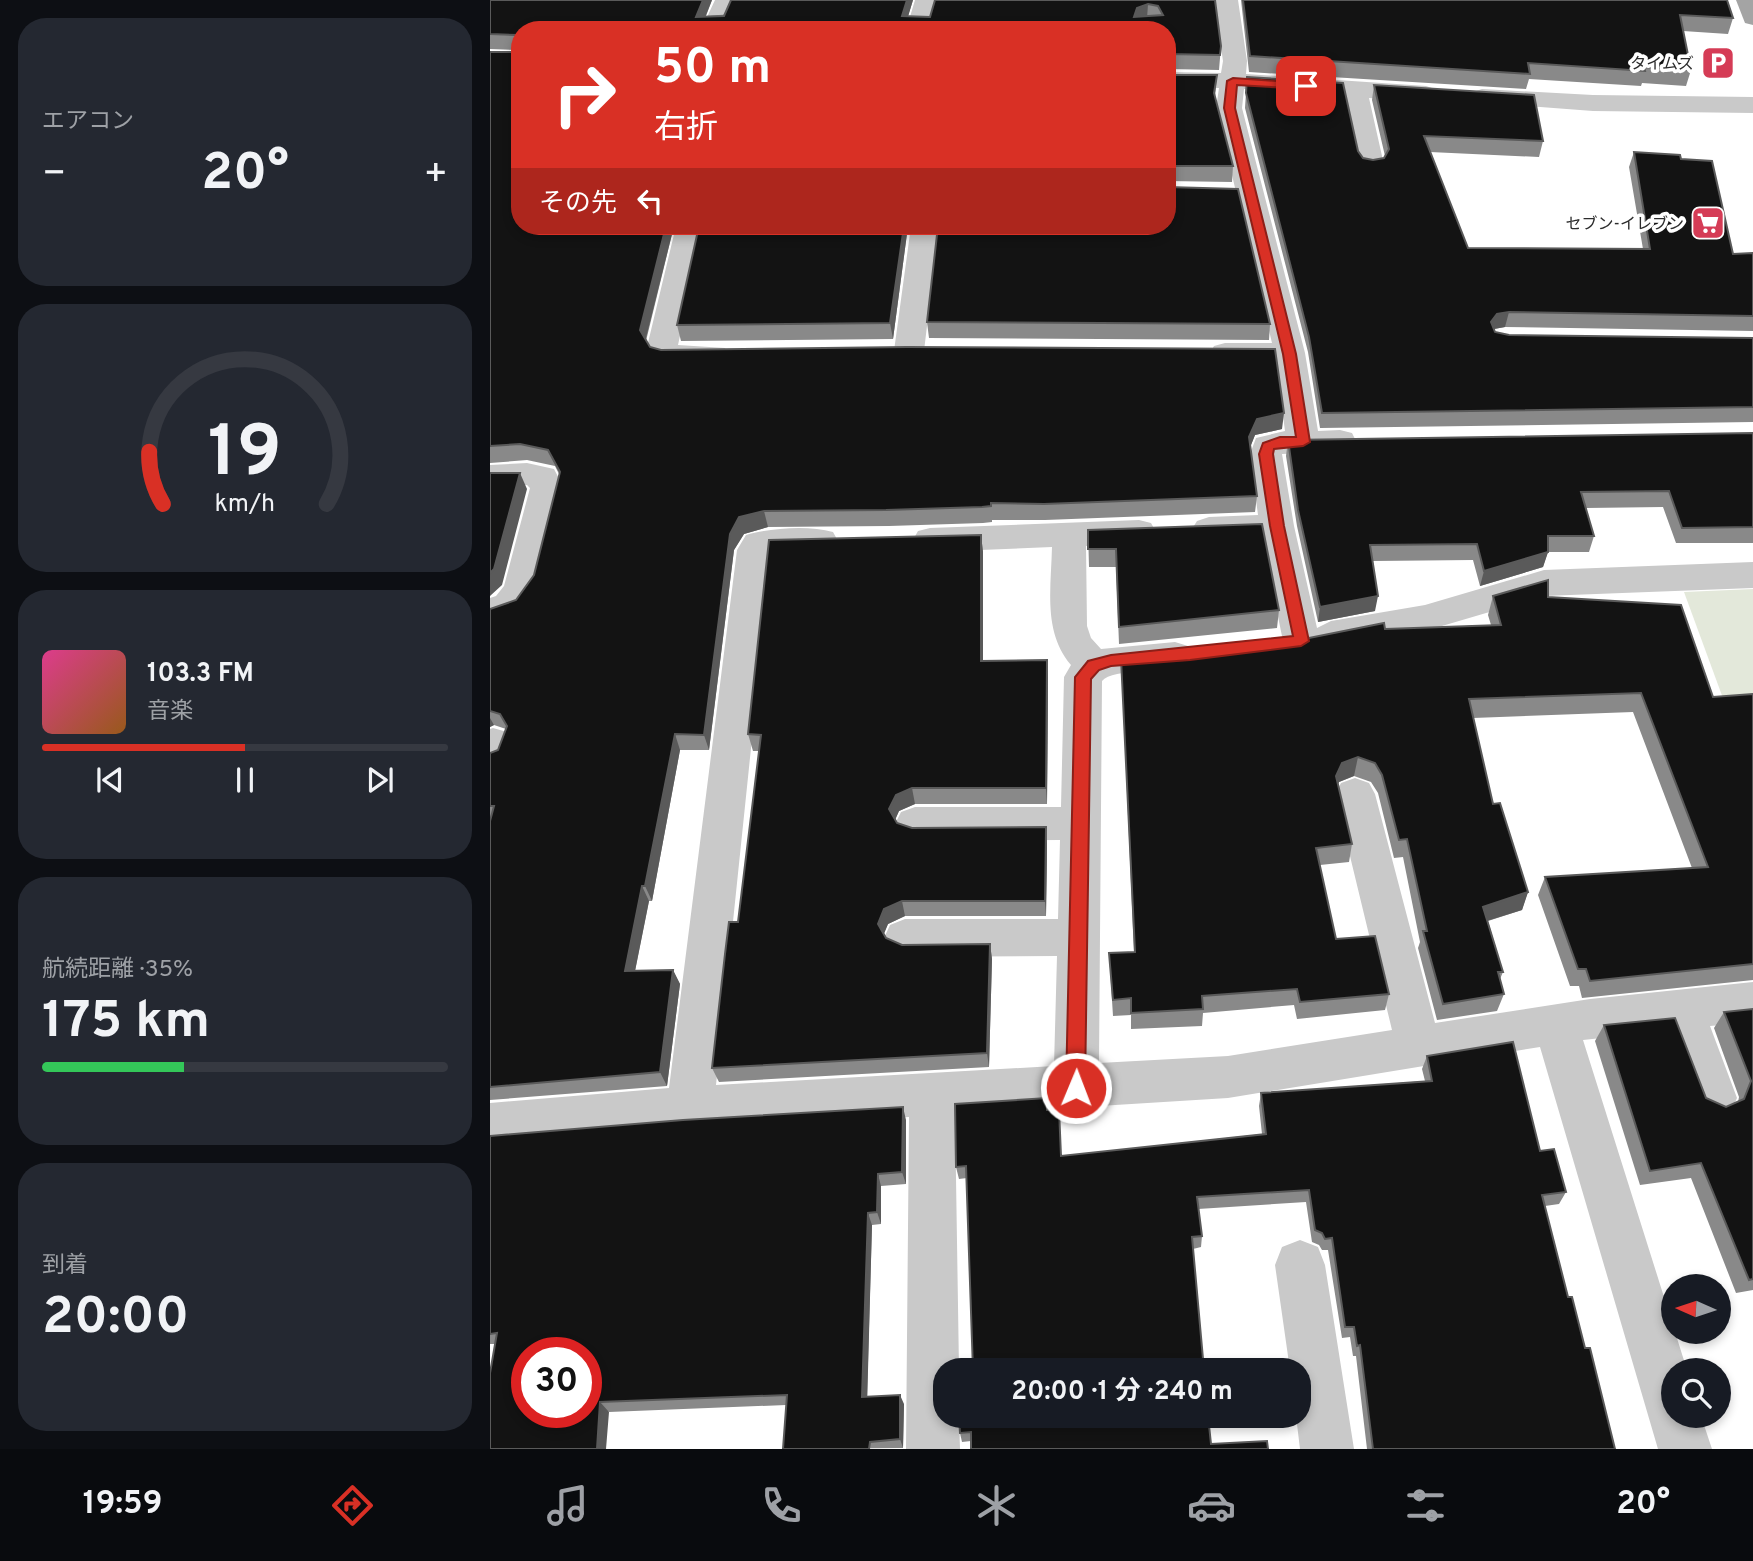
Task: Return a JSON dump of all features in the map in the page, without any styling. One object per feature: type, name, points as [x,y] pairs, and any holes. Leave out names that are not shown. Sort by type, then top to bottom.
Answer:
[{"type":"street","points":[[717,21],[727,0]]},
{"type":"street","points":[[921,21],[927,0]]},
{"type":"street","points":[[1226,0],[1235,61],[1229,108],[1235,194],[1290,354],[1303,442]]},
{"type":"street","points":[[1176,80],[1233,81],[1562,102],[1753,105]]},
{"type":"street","points":[[1355,89],[1371,165]]},
{"type":"street","points":[[688,235],[662,347],[666,354],[675,356],[744,354]]},
{"type":"street","points":[[909,351],[924,235]]},
{"type":"street","points":[[1196,353],[1290,354]]},
{"type":"street","points":[[1371,441],[1280,442],[1268,446],[1266,454],[1277,526],[1287,642],[1425,618],[1544,583],[1753,575]]},
{"type":"street","points":[[490,476],[527,474],[542,477],[547,488],[521,590],[509,605],[490,613]]},
{"type":"street","points":[[902,540],[1277,526]]},
{"type":"street","points":[[1069,535],[1069,626],[1078,651],[1094,665]]},
{"type":"street","points":[[690,1108],[754,550],[758,544],[768,542],[849,541]]},
{"type":"street","points":[[1076,1088],[1083,677],[1094,665],[1111,661],[1204,653]]},
{"type":"street","points":[[1355,794],[1419,1048]]},
{"type":"street","points":[[915,824],[1080,823]]},
{"type":"street","points":[[905,938],[1078,937]]},
{"type":"street","points":[[490,1125],[690,1108],[1076,1088],[1228,1077],[1556,1025],[1753,1002]]},
{"type":"street","points":[[1681,1009],[1714,1098]]},
{"type":"street","points":[[1556,1025],[1661,1370]]},
{"type":"street","points":[[932,1096],[933,1449]]},
{"type":"street","points":[[1300,1265],[1327,1449]]},
{"type":"street","points":[[1679,1428],[1685,1449]]},
{"type":"shaded area","points":[[1753,589],[1753,700],[1724,701],[1684,592]]},
{"type":"building","points":[[490,0],[703,0],[696,17],[724,16],[731,0],[907,0],[902,16],[930,17],[935,0],[1215,0],[1221,46],[1220,55],[1176,54],[1176,21],[511,21],[511,35],[490,34]],"holes":[[[1148,4],[1158,6],[1163,15],[1134,17],[1137,8]]]},
{"type":"building","points":[[1243,0],[1727,0],[1733,18],[1680,15],[1691,70],[1644,67],[1645,71],[1528,63],[1530,74],[1250,56]]},
{"type":"building","points":[[490,52],[511,52],[511,235],[664,235],[640,330],[650,347],[661,350],[907,347],[1275,349],[1284,413],[1257,419],[1249,437],[1257,496],[1044,504],[991,503],[991,506],[982,507],[886,510],[764,511],[739,517],[730,534],[704,735],[675,734],[625,971],[673,970],[660,1072],[490,1087],[490,821],[494,806],[490,806],[490,753],[498,750],[507,726],[500,714],[490,711],[490,609],[516,600],[534,575],[560,472],[548,450],[520,444],[490,446]]},
{"type":"building","points":[[1176,75],[1217,75],[1214,93],[1233,166],[1176,166]]},
{"type":"building","points":[[1247,77],[1343,83],[1358,151],[1363,158],[1373,160],[1384,158],[1389,149],[1374,85],[1534,95],[1543,141],[1424,136],[1468,248],[1650,249],[1634,152],[1680,155],[1681,159],[1712,161],[1733,254],[1753,253],[1753,316],[1509,312],[1497,314],[1491,322],[1495,332],[1509,335],[1753,338],[1753,407],[1322,413],[1309,337],[1246,93]]},
{"type":"building","points":[[1176,187],[1238,189],[1270,324],[927,322],[937,235],[1176,235]]},
{"type":"building","points":[[697,235],[903,235],[890,323],[677,325]]},
{"type":"building","points":[[1753,433],[1753,527],[1682,528],[1669,491],[1581,492],[1594,536],[1548,536],[1548,552],[1484,571],[1477,544],[1370,545],[1378,596],[1320,607],[1298,510],[1288,440]]},
{"type":"building","points":[[490,473],[520,473],[494,569],[490,573]]},
{"type":"building","points":[[1262,524],[1279,610],[1119,627],[1116,549],[1088,549],[1088,530]]},
{"type":"building","points":[[981,535],[981,661],[1047,660],[1046,788],[912,788],[896,795],[889,809],[897,823],[912,828],[1046,827],[1045,901],[902,901],[884,909],[878,924],[886,938],[902,945],[990,944],[987,1053],[712,1068],[729,922],[738,922],[761,735],[748,734],[769,540]]},
{"type":"building","points":[[1548,580],[1548,597],[1681,605],[1713,697],[1753,694],[1753,964],[1590,981],[1586,969],[1578,969],[1545,877],[1708,867],[1641,693],[1469,699],[1493,804],[1500,803],[1528,892],[1483,907],[1503,972],[1498,972],[1504,994],[1443,1004],[1423,931],[1427,931],[1407,839],[1399,840],[1382,775],[1375,763],[1358,757],[1342,763],[1336,776],[1352,844],[1316,848],[1336,939],[1375,936],[1389,994],[1300,1002],[1297,989],[1202,996],[1203,1009],[1131,1013],[1131,998],[1113,1000],[1109,953],[1135,952],[1121,658],[1191,653],[1304,639],[1384,623],[1385,629],[1501,625],[1493,596]]},
{"type":"building","points":[[1753,1009],[1753,1279],[1749,1280],[1701,1163],[1650,1171],[1604,1025],[1675,1018],[1706,1098],[1726,1107],[1744,1099],[1751,1081],[1724,1012]]},
{"type":"building","points":[[1513,1042],[1540,1151],[1554,1149],[1566,1192],[1542,1195],[1568,1297],[1572,1297],[1585,1348],[1590,1348],[1615,1449],[1373,1449],[1360,1345],[1357,1346],[1354,1327],[1345,1327],[1332,1238],[1325,1239],[1322,1233],[1315,1230],[1309,1190],[1197,1197],[1202,1236],[1192,1237],[1203,1358],[973,1358],[966,1166],[956,1167],[955,1104],[1047,1098],[1047,1110],[1059,1109],[1061,1156],[1266,1134],[1261,1093],[1432,1081],[1427,1056]]},
{"type":"building","points":[[903,1107],[902,1172],[878,1174],[877,1212],[868,1213],[862,1397],[900,1395],[900,1439],[870,1442],[869,1449],[783,1449],[787,1395],[602,1402],[602,1337],[511,1337],[511,1428],[598,1428],[597,1449],[490,1449],[490,1373],[497,1333],[490,1334],[490,1136],[683,1120]]},
{"type":"building","points":[[960,1428],[1209,1428],[1211,1444],[1267,1441],[1268,1449],[971,1449],[971,1432],[960,1433]]},
{"type":"place","name":"タイムズ","points":[[1718,63]]},
{"type":"place","name":"セブン-イレブン","points":[[1708,223]]},
{"type":"route","points":[[1076,1088],[1083,677],[1094,665],[1111,661],[1301,641],[1277,526],[1266,454],[1268,446],[1280,442],[1303,442],[1290,354],[1248,194],[1229,108],[1233,81],[1306,86]]}]
